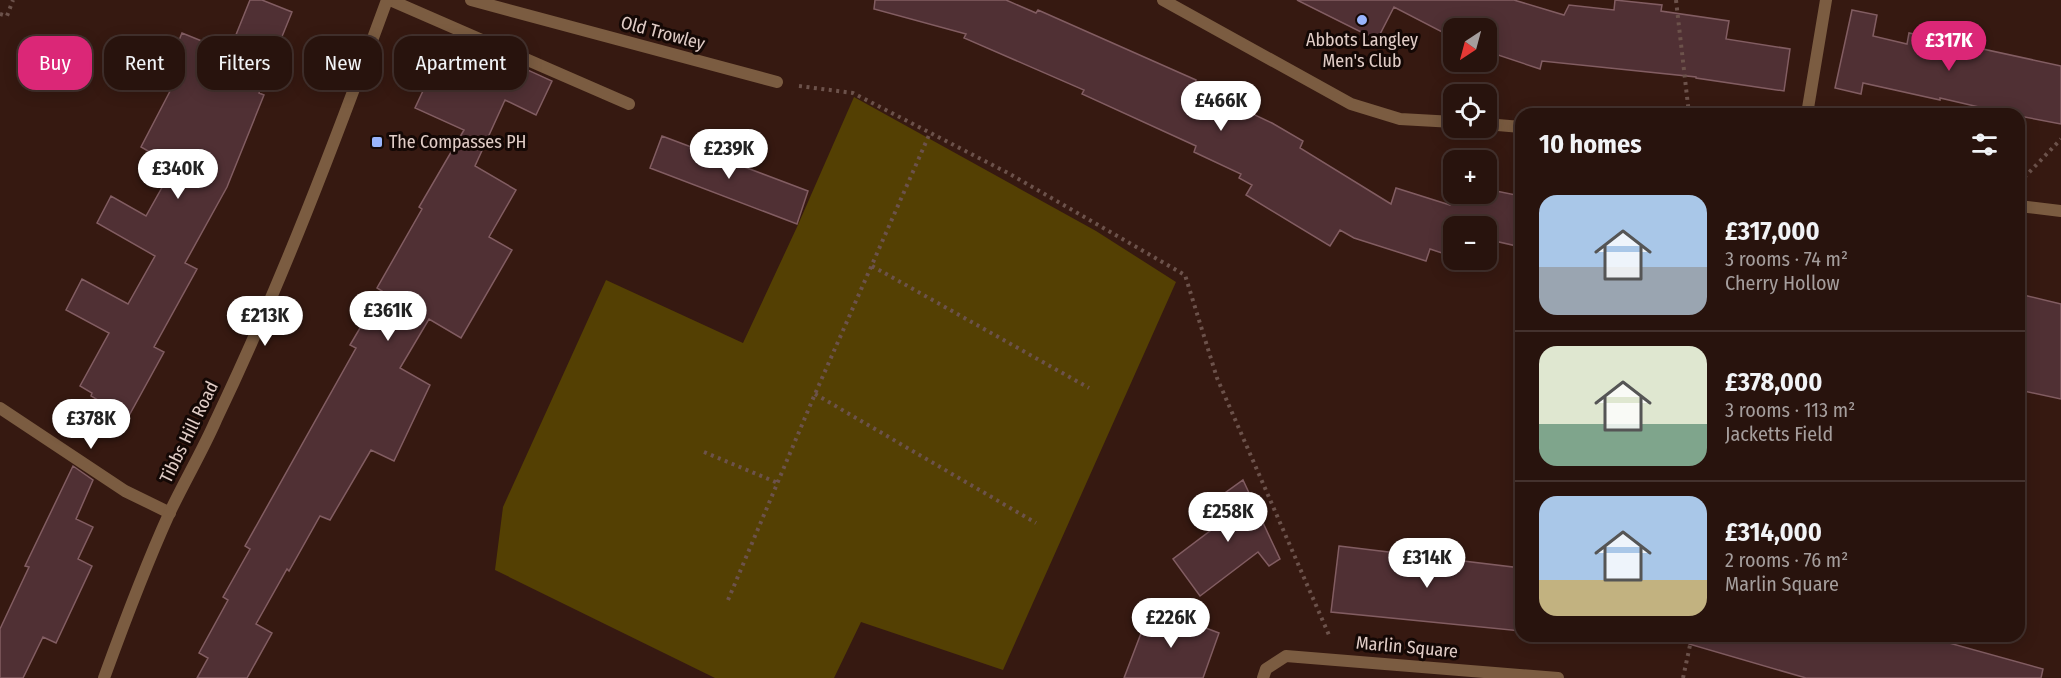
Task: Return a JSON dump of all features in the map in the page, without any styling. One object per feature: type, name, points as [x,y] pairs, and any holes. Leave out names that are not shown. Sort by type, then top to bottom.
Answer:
[{"type":"street","points":[[388,0],[629,104]]},
{"type":"street","name":"Tibbs Hill Road","points":[[104,678],[123,625],[170,513],[216,421],[285,263],[339,132],[388,0]]},
{"type":"street","name":"Old Trowley","points":[[471,0],[777,82]]},
{"type":"street","points":[[1163,0],[1351,104],[1400,119],[1443,121]]},
{"type":"street","points":[[1808,108],[1826,0]]},
{"type":"street","points":[[1497,125],[1515,126]]},
{"type":"street","points":[[2025,207],[2061,211]]},
{"type":"street","points":[[0,408],[125,491],[170,513]]},
{"type":"street","name":"Marlin Square","points":[[1263,678],[1266,669],[1286,656],[1558,678]]},
{"type":"path","points":[[0,14],[7,16],[13,0]]},
{"type":"path","points":[[1676,0],[1688,108]]},
{"type":"path","points":[[777,82],[853,93],[1008,173],[1185,275],[1217,378],[1339,659]]},
{"type":"path","points":[[728,600],[815,394],[930,133]]},
{"type":"path","points":[[2025,178],[2061,139]]},
{"type":"path","points":[[872,266],[1089,388]]},
{"type":"path","points":[[815,394],[1036,523]]},
{"type":"path","points":[[704,452],[778,483]]},
{"type":"path","points":[[1683,678],[1691,642]]},
{"type":"shaded area","points":[[854,97],[1096,231],[1176,282],[1003,670],[861,622],[834,678],[715,678],[495,570],[503,507],[606,280],[743,343]]},
{"type":"building","points":[[250,0],[262,0],[292,12],[282,36],[235,36]]},
{"type":"building","points":[[875,0],[1006,0],[1036,13],[1038,10],[1196,80],[1194,86],[1272,123],[1303,141],[1300,148],[1391,204],[1396,188],[1450,205],[1497,204],[1497,191],[1515,195],[1515,246],[1497,242],[1497,216],[1443,216],[1443,253],[1430,249],[1426,261],[1354,238],[1340,230],[1330,246],[1246,195],[1252,185],[1239,178],[1241,174],[1194,152],[1196,146],[1082,94],[1084,90],[964,38],[966,34],[874,9]]},
{"type":"building","points":[[1297,0],[1514,0],[1564,15],[1569,5],[1614,10],[1615,0],[1662,5],[1661,11],[1729,21],[1726,39],[1790,49],[1784,91],[1696,77],[1542,61],[1540,69],[1497,55],[1497,18],[1443,18],[1443,32],[1394,7],[1377,40]]},
{"type":"building","points":[[1852,10],[1877,15],[1873,36],[1907,44],[1909,33],[2061,66],[2061,124],[2025,117],[2025,108],[1983,108],[1863,83],[1861,94],[1835,88]]},
{"type":"building","points":[[182,33],[197,39],[197,90],[260,90],[259,93],[264,95],[227,187],[185,263],[197,269],[154,347],[164,352],[120,432],[96,418],[103,403],[80,386],[109,333],[66,310],[82,279],[128,304],[155,256],[97,223],[111,196],[146,216],[174,166],[141,147],[171,90],[185,90],[185,36],[181,36]]},
{"type":"building","points":[[527,70],[552,81],[536,115],[505,100],[475,166],[516,190],[489,237],[512,250],[461,338],[429,319],[400,368],[430,385],[394,461],[371,450],[330,520],[320,516],[256,624],[272,633],[247,678],[197,678],[208,658],[199,653],[228,600],[223,597],[250,549],[245,546],[356,348],[350,345],[382,291],[377,288],[422,209],[419,207],[464,130],[415,108],[423,90],[527,90]]},
{"type":"building","points":[[662,136],[808,191],[797,224],[650,168]]},
{"type":"building","points":[[2025,295],[2061,304],[2061,399],[2025,391]]},
{"type":"building","points":[[73,466],[93,480],[76,519],[93,527],[78,559],[92,566],[56,643],[43,637],[23,678],[0,678],[0,629],[29,567],[25,566]]},
{"type":"building","points":[[1243,480],[1280,559],[1269,566],[1258,552],[1200,596],[1173,559],[1231,515],[1218,498]]},
{"type":"building","points":[[1339,546],[1515,567],[1515,630],[1331,612]]},
{"type":"building","points":[[1151,607],[1219,633],[1203,678],[1124,678]]},
{"type":"building","points":[[1689,642],[1946,642],[2043,669],[2041,678],[1806,678],[1689,644]]},
{"type":"place","name":"Abbots Langley Men's Club","points":[[1362,20]]},
{"type":"place","name":"The Compasses PH","points":[[377,142]]}]
